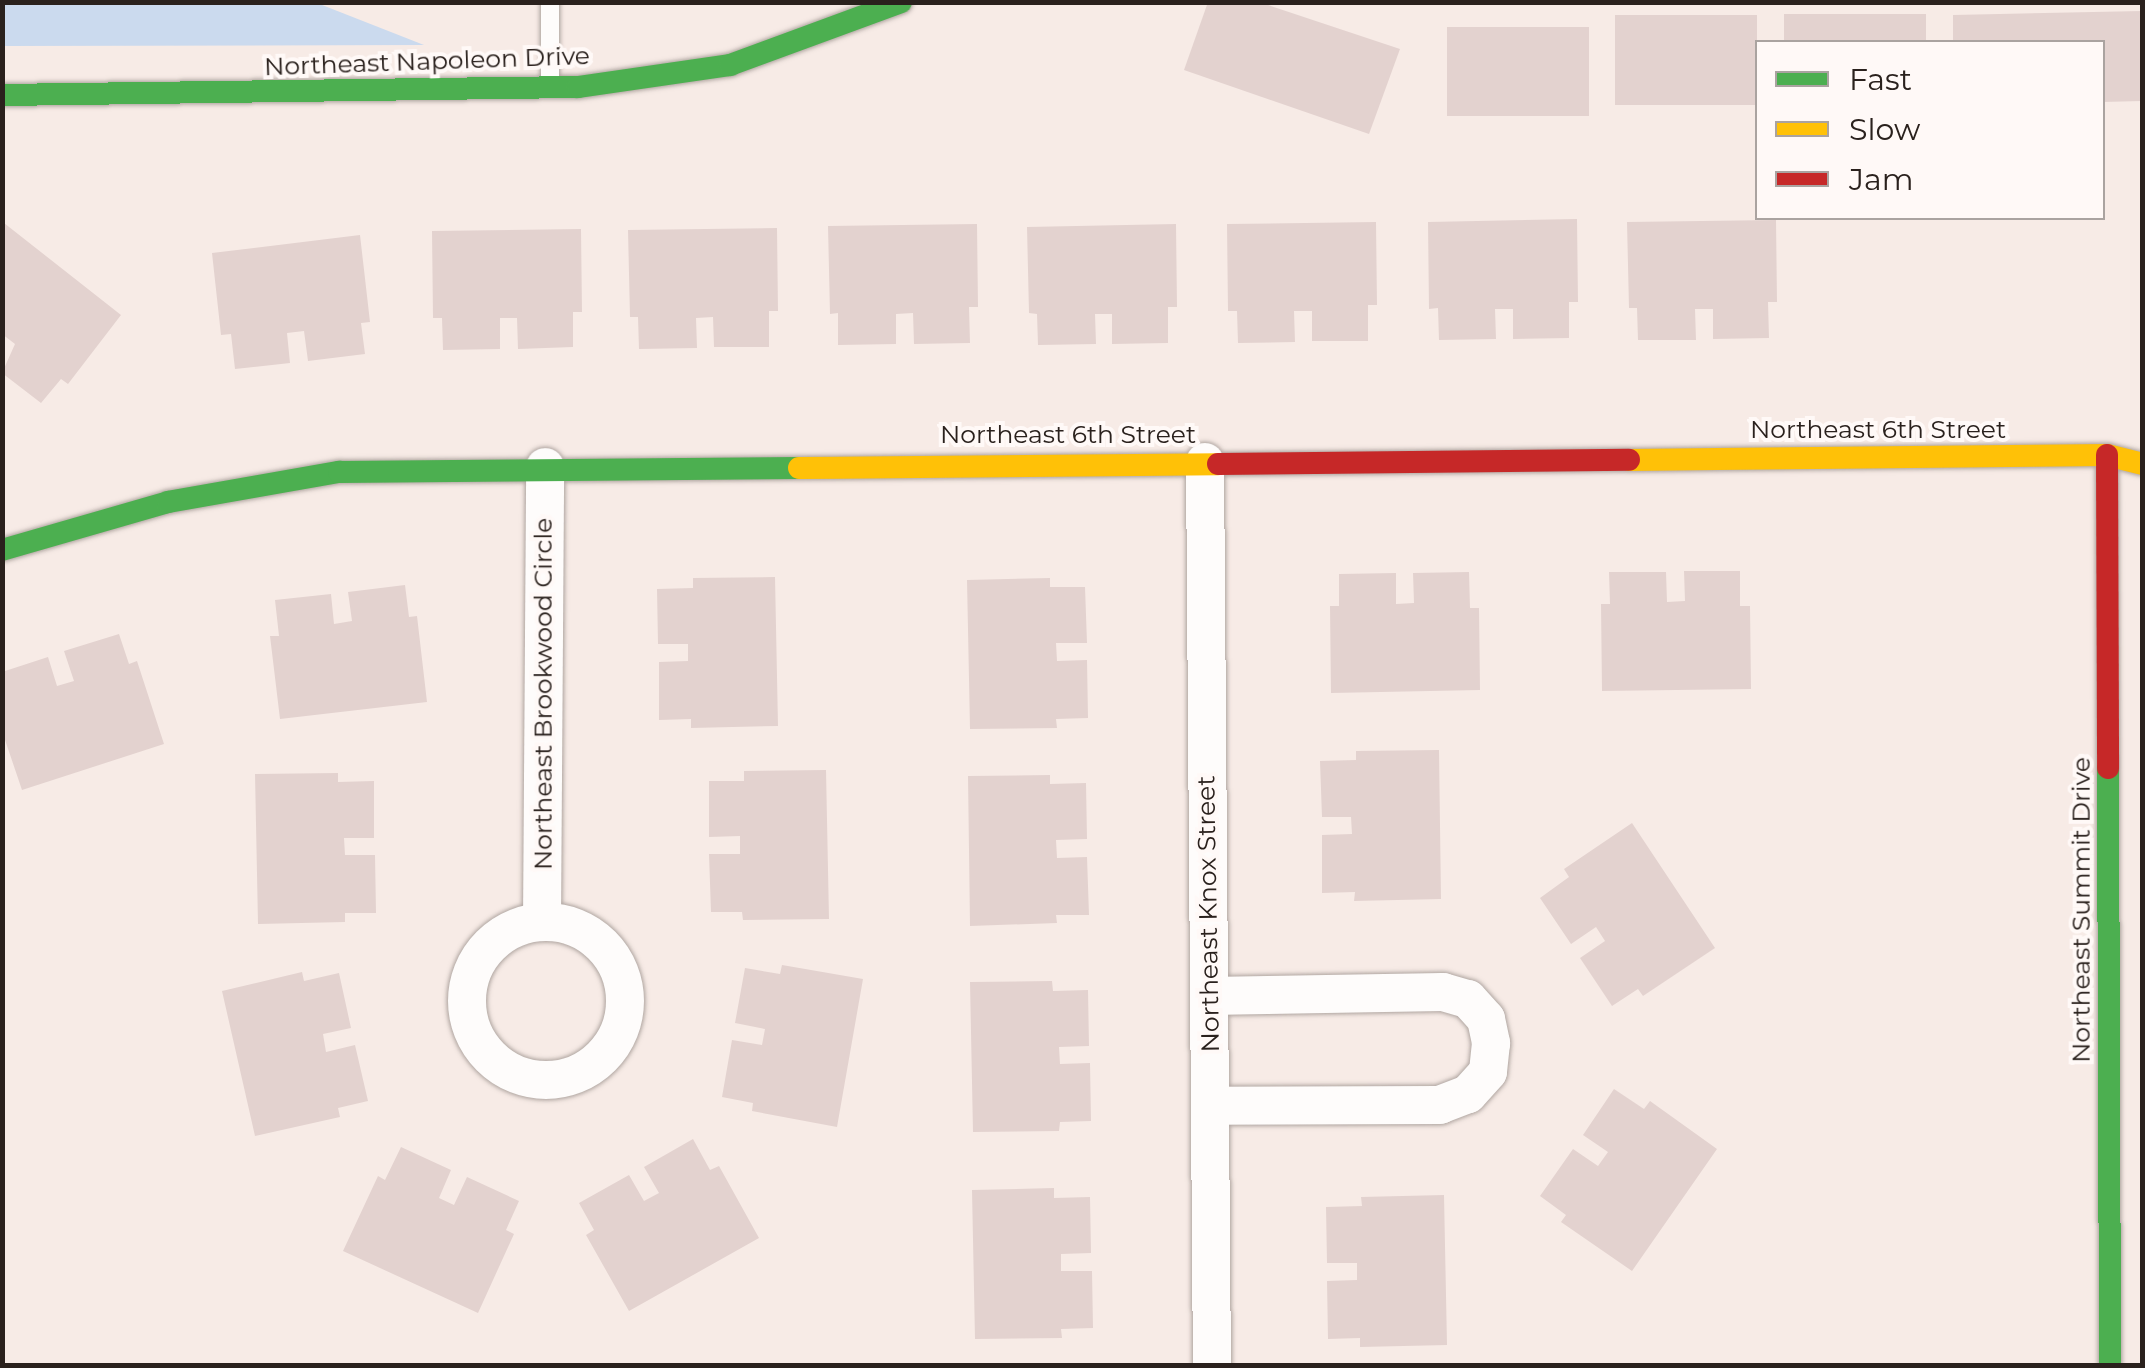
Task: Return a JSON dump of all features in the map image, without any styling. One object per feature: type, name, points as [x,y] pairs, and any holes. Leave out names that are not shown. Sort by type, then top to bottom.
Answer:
[{"type":"street","name":"Northeast Napoleon Drive","points":[[2,95],[550,88],[730,65],[901,2]]},
{"type":"street","name":"Northeast 6th Street","points":[[2,550],[168,502],[339,472],[2107,454],[2142,464]]},
{"type":"street","name":"Northeast Summit Drive","points":[[2107,454],[2110,1366]]},
{"type":"street","name":"Northeast Knox Street","points":[[1205,462],[1212,1366]]},
{"type":"street","name":"Northeast Brookwood Circle","points":[[542,921],[545,467]]},
{"type":"street","points":[[542,921],[592,935],[623,977],[622,1029],[598,1061],[564,1080],[512,1074],[483,1048],[467,1013],[468,987],[494,941],[542,921]]},
{"type":"street","points":[[1209,996],[1443,992],[1468,999],[1486,1019],[1492,1042],[1488,1072],[1468,1094],[1440,1104],[1210,1106]]},
{"type":"lane","points":[[550,2],[550,88]]},
{"type":"water","points":[[2,3],[317,3],[424,45],[3,46]]},
{"type":"building","points":[[1208,2],[1259,2],[1400,49],[1369,134],[1184,70]]},
{"type":"building","points":[[2142,11],[2142,101],[2105,102],[2105,40],[1953,40],[1953,15]]},
{"type":"building","points":[[1784,14],[1926,14],[1926,40],[1784,40]]},
{"type":"building","points":[[1615,15],[1757,15],[1755,105],[1615,105]]},
{"type":"building","points":[[1447,27],[1589,27],[1589,116],[1447,116]]},
{"type":"building","points":[[1577,219],[1578,302],[1569,302],[1569,338],[1513,339],[1513,309],[1495,309],[1496,339],[1439,340],[1438,308],[1429,309],[1428,222]]},
{"type":"building","points":[[1776,220],[1777,302],[1768,302],[1769,338],[1713,339],[1713,309],[1695,309],[1696,340],[1638,340],[1637,308],[1629,308],[1627,222]]},
{"type":"building","points":[[1376,222],[1377,305],[1368,305],[1368,341],[1312,341],[1312,311],[1294,311],[1295,342],[1238,343],[1237,311],[1228,311],[1227,224]]},
{"type":"building","points":[[4,223],[121,315],[68,384],[61,379],[41,403],[2,373],[15,344],[2,334]]},
{"type":"building","points":[[977,224],[978,307],[969,307],[970,343],[914,344],[913,313],[896,314],[896,344],[838,345],[838,313],[830,314],[828,226]]},
{"type":"building","points":[[1176,224],[1177,307],[1168,307],[1168,343],[1112,344],[1112,314],[1095,314],[1096,344],[1038,345],[1037,314],[1029,313],[1027,227]]},
{"type":"building","points":[[777,228],[778,311],[769,311],[769,347],[714,347],[713,317],[696,318],[697,348],[639,349],[638,317],[630,317],[628,230]]},
{"type":"building","points":[[581,229],[582,312],[573,312],[573,347],[518,349],[517,318],[500,318],[500,349],[443,350],[442,318],[433,318],[432,231]]},
{"type":"building","points":[[360,235],[370,322],[361,323],[365,354],[308,361],[304,331],[287,333],[290,363],[235,369],[231,334],[221,335],[212,253]]},
{"type":"building","points":[[1684,571],[1740,571],[1740,606],[1750,606],[1751,689],[1602,691],[1601,604],[1610,604],[1609,572],[1666,572],[1667,602],[1685,601]]},
{"type":"building","points":[[1469,572],[1470,608],[1479,608],[1480,690],[1331,693],[1330,606],[1339,606],[1339,574],[1396,573],[1396,604],[1414,603],[1413,573]]},
{"type":"building","points":[[775,577],[778,726],[691,728],[691,719],[659,720],[659,662],[688,661],[688,644],[658,644],[657,589],[693,588],[693,578]]},
{"type":"building","points":[[1050,578],[1050,587],[1085,587],[1087,643],[1056,643],[1057,661],[1087,660],[1088,718],[1056,719],[1057,728],[970,729],[967,580]]},
{"type":"building","points":[[405,585],[409,617],[417,616],[427,702],[280,719],[270,636],[279,636],[275,600],[331,594],[334,624],[352,621],[348,592]]},
{"type":"building","points":[[119,634],[129,664],[137,661],[164,744],[22,790],[2,731],[2,672],[48,657],[57,686],[74,681],[64,651]]},
{"type":"building","points":[[1439,750],[1441,899],[1354,901],[1355,892],[1322,893],[1322,835],[1352,834],[1351,817],[1322,817],[1320,761],[1356,760],[1356,751]]},
{"type":"building","points":[[826,770],[829,919],[743,920],[742,912],[711,912],[709,854],[740,854],[740,836],[709,837],[709,781],[744,781],[744,771]]},
{"type":"building","points":[[338,773],[338,782],[374,781],[374,838],[344,838],[345,855],[375,855],[376,913],[345,913],[345,922],[258,924],[255,774]]},
{"type":"building","points":[[1050,775],[1050,784],[1086,783],[1087,839],[1056,840],[1057,858],[1087,857],[1089,915],[1056,915],[1057,923],[970,926],[968,776]]},
{"type":"building","points":[[1632,823],[1715,948],[1643,996],[1638,989],[1612,1006],[1580,958],[1605,941],[1596,927],[1571,944],[1540,898],[1569,877],[1564,869]]},
{"type":"building","points":[[782,965],[863,979],[837,1127],[752,1111],[753,1103],[722,1097],[732,1040],[762,1045],[765,1029],[735,1023],[745,968],[780,974]]},
{"type":"building","points":[[302,972],[304,981],[339,973],[351,1028],[323,1034],[326,1052],[355,1045],[368,1101],[338,1108],[340,1117],[255,1136],[222,991]]},
{"type":"building","points":[[1052,981],[1053,991],[1088,990],[1089,1046],[1059,1047],[1060,1064],[1090,1063],[1091,1121],[1060,1122],[1059,1131],[973,1132],[970,982]]},
{"type":"building","points":[[1614,1089],[1644,1109],[1650,1101],[1717,1149],[1632,1271],[1561,1222],[1566,1215],[1540,1196],[1573,1149],[1598,1166],[1608,1152],[1583,1135]]},
{"type":"building","points":[[693,1139],[710,1170],[719,1166],[759,1238],[629,1311],[586,1235],[594,1230],[579,1203],[629,1175],[644,1201],[659,1193],[644,1167]]},
{"type":"building","points":[[401,1147],[451,1170],[439,1198],[454,1205],[467,1177],[519,1201],[506,1230],[514,1234],[478,1313],[343,1251],[378,1176],[385,1180]]},
{"type":"building","points":[[1054,1188],[1054,1198],[1090,1197],[1091,1253],[1061,1254],[1061,1271],[1092,1271],[1093,1328],[1061,1329],[1062,1338],[975,1339],[972,1190]]},
{"type":"building","points":[[1444,1195],[1447,1345],[1360,1347],[1360,1338],[1328,1339],[1327,1281],[1357,1280],[1357,1263],[1327,1263],[1326,1207],[1362,1206],[1361,1197]]},
{"type":"traffic: fast","points":[[2,95],[578,87],[730,65],[901,2]]},
{"type":"traffic: fast","points":[[2,550],[168,502],[339,472],[799,468]]},
{"type":"traffic: fast","points":[[2108,768],[2110,1366]]},
{"type":"traffic: slow","points":[[1629,460],[2107,455],[2142,464]]},
{"type":"traffic: slow","points":[[799,468],[1218,464]]},
{"type":"traffic: jam","points":[[2107,455],[2108,768]]},
{"type":"traffic: jam","points":[[1218,464],[1629,460]]}]
